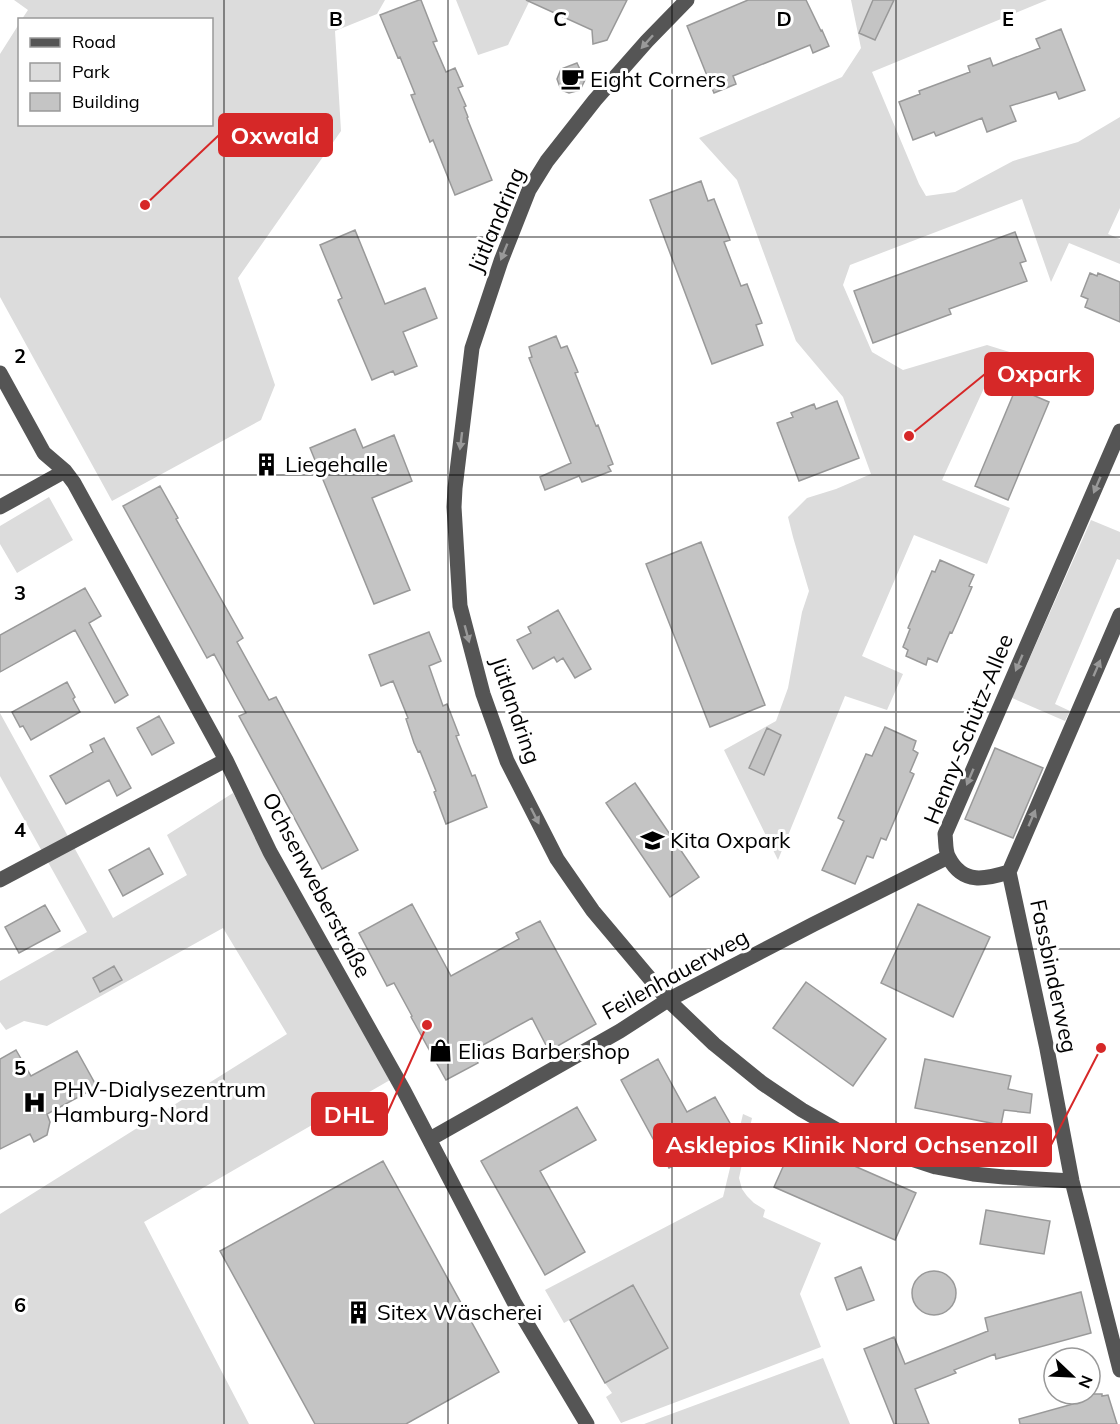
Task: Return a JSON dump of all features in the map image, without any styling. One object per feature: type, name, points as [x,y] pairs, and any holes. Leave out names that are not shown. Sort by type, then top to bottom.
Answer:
[{"type":"street","name":"Jütlandring","points":[[687,0],[595,100],[547,161],[529,190],[501,261],[472,348],[454,507],[460,606],[483,694],[507,761],[557,859],[593,911],[668,1000],[714,1044],[762,1083],[811,1115],[869,1145],[936,1167],[973,1174],[1072,1181]]},
{"type":"street","name":"Ochsenweberstraße","points":[[0,373],[44,453],[65,471],[74,483],[226,760],[270,852],[430,1138],[514,1302],[587,1424]]},
{"type":"street","name":"Henny-Schütz-Allee","points":[[1009,872],[990,878],[975,879],[959,871],[948,857],[945,834],[1120,431]]},
{"type":"street","points":[[0,507],[65,471]]},
{"type":"street","points":[[1009,872],[1120,615]]},
{"type":"street","points":[[0,880],[226,760]]},
{"type":"street","name":"Feilenhauerweg","points":[[430,1138],[620,1031],[668,1000],[948,857]]},
{"type":"street","name":"Fassbinderweg","points":[[1009,872],[1047,1049],[1072,1181],[1120,1370]]},
{"type":"green space","points":[[14,0],[385,0],[377,14],[335,31],[341,131],[238,278],[275,385],[261,420],[112,501],[0,297],[0,54],[18,26],[18,126],[213,126],[213,18],[23,18],[28,10]]},
{"type":"green space","points":[[456,0],[530,0],[508,45],[478,55]]},
{"type":"green space","points":[[851,0],[1047,0],[872,72],[926,196],[955,192],[1013,161],[1078,142],[1120,117],[1120,208],[1108,234],[1120,239],[1120,264],[1069,243],[1051,282],[1022,199],[850,265],[843,285],[872,352],[903,370],[987,345],[1016,354],[1005,380],[990,375],[942,480],[1010,508],[987,564],[914,535],[862,656],[903,674],[887,710],[845,696],[778,860],[724,750],[776,721],[788,688],[802,612],[809,591],[788,517],[807,498],[871,474],[843,397],[796,341],[737,180],[699,138],[842,77],[861,48]]},
{"type":"green space","points":[[49,497],[73,540],[17,573],[0,544],[0,526]]},
{"type":"green space","points":[[1091,520],[1120,532],[1120,560],[1117,559],[1055,704],[1070,711],[1065,721],[1012,698]]},
{"type":"green space","points":[[0,713],[113,918],[187,875],[167,835],[233,793],[390,1080],[144,1222],[249,1424],[0,1424],[0,1214],[287,1034],[223,928],[47,1026],[24,1021],[6,1030],[0,1022],[0,981],[87,932],[0,776]]},
{"type":"green space","points":[[743,1114],[752,1118],[739,1178],[742,1189],[754,1203],[765,1210],[763,1217],[821,1243],[800,1294],[821,1347],[621,1423],[606,1397],[612,1393],[605,1383],[668,1348],[633,1285],[564,1323],[545,1290],[723,1197]]},
{"type":"green space","points":[[823,1358],[850,1424],[644,1424]]},
{"type":"building","points":[[421,0],[437,41],[433,42],[446,72],[455,68],[463,86],[458,88],[466,106],[464,107],[467,118],[492,180],[455,195],[433,140],[430,142],[411,95],[415,94],[380,15]]},
{"type":"building","points":[[526,0],[627,0],[607,40],[593,44],[592,30]]},
{"type":"building","points":[[748,0],[806,0],[829,46],[813,53],[810,45],[733,76],[736,84],[714,93],[687,26]]},
{"type":"building","points":[[873,0],[894,0],[875,40],[859,33]]},
{"type":"building","points":[[1061,29],[1085,90],[1059,99],[1056,92],[1010,106],[1016,121],[987,132],[982,118],[936,136],[934,132],[913,140],[899,102],[920,94],[919,91],[970,72],[968,66],[990,58],[993,66],[1040,48],[1036,39]]},
{"type":"building","points":[[577,63],[585,80],[580,90],[569,93],[561,90],[557,79],[561,69]]},
{"type":"building","points":[[701,181],[708,201],[714,199],[730,240],[724,242],[741,286],[747,284],[762,323],[756,325],[763,345],[712,364],[650,200]]},
{"type":"building","points":[[355,230],[385,304],[425,288],[437,318],[403,332],[417,366],[395,375],[393,371],[372,380],[338,300],[342,298],[320,245]]},
{"type":"building","points":[[1015,232],[1026,261],[1020,263],[1027,281],[949,309],[951,314],[873,343],[854,291]]},
{"type":"building","points":[[1090,273],[1097,276],[1098,273],[1120,282],[1120,322],[1085,307],[1088,299],[1081,296]]},
{"type":"building","points":[[556,336],[561,348],[567,346],[578,372],[575,373],[613,464],[608,466],[611,471],[582,482],[579,476],[545,490],[540,477],[571,463],[529,358],[532,357],[529,347]]},
{"type":"building","points":[[1016,388],[1049,402],[1008,500],[975,486]]},
{"type":"building","points":[[837,401],[859,458],[799,481],[777,423],[793,417],[791,413],[814,404],[816,409]]},
{"type":"building","points":[[355,429],[363,448],[394,435],[412,481],[372,498],[410,590],[374,604],[310,448]]},
{"type":"building","points":[[160,486],[243,638],[237,642],[269,700],[276,697],[358,850],[322,869],[239,716],[246,713],[214,654],[207,658],[123,506]]},
{"type":"building","points":[[701,542],[765,705],[710,727],[646,564]]},
{"type":"building","points":[[940,560],[974,575],[969,586],[972,587],[937,662],[928,658],[926,665],[906,656],[908,650],[903,647],[910,629],[908,628],[932,571],[935,572]]},
{"type":"building","points":[[85,588],[101,616],[89,623],[128,695],[115,703],[75,630],[0,672],[0,635]]},
{"type":"building","points":[[558,610],[591,669],[575,678],[563,658],[557,662],[554,657],[533,669],[517,640],[531,633],[528,627]]},
{"type":"building","points":[[429,632],[441,661],[429,666],[443,706],[447,704],[459,735],[456,736],[472,776],[475,775],[487,807],[446,824],[434,792],[436,791],[420,751],[418,752],[414,743],[406,719],[408,718],[393,681],[381,686],[369,655]]},
{"type":"building","points":[[67,682],[80,712],[31,740],[23,726],[20,727],[12,712]]},
{"type":"building","points":[[159,716],[174,743],[152,755],[137,728]]},
{"type":"building","points":[[885,727],[916,741],[913,750],[918,753],[910,772],[914,774],[886,840],[881,838],[873,858],[867,856],[855,884],[822,870],[844,821],[838,818],[866,754],[872,756]]},
{"type":"building","points":[[767,728],[781,735],[764,775],[749,768]]},
{"type":"building","points":[[104,738],[131,788],[117,796],[109,780],[66,804],[50,776],[93,752],[90,745]]},
{"type":"building","points":[[995,748],[1043,768],[1013,838],[965,819]]},
{"type":"building","name":"Kita Oxpark","points":[[635,783],[699,877],[670,897],[606,803]]},
{"type":"building","points":[[149,848],[163,874],[123,896],[109,870]]},
{"type":"building","points":[[412,904],[451,976],[519,939],[516,933],[540,921],[596,1024],[549,1051],[532,1018],[472,1051],[478,1063],[446,1080],[394,983],[387,986],[359,933]]},
{"type":"building","points":[[918,904],[990,937],[953,1017],[881,983]]},
{"type":"building","points":[[45,905],[60,931],[19,953],[5,927]]},
{"type":"building","points":[[114,966],[122,980],[100,992],[93,978]]},
{"type":"building","points":[[806,982],[886,1039],[853,1086],[773,1028]]},
{"type":"building","name":"PHV-Dialysezentrum Hamburg-Nord","points":[[16,1050],[31,1076],[77,1051],[97,1087],[47,1114],[50,1122],[47,1135],[34,1142],[30,1134],[0,1149],[0,1059]]},
{"type":"building","points":[[658,1059],[687,1112],[715,1097],[735,1132],[669,1168],[621,1080]]},
{"type":"building","points":[[925,1059],[1011,1076],[1008,1089],[1032,1094],[1030,1113],[1004,1110],[1001,1125],[915,1108]]},
{"type":"building","points":[[577,1107],[596,1140],[540,1171],[585,1252],[545,1275],[481,1161]]},
{"type":"building","points":[[795,1140],[916,1193],[895,1240],[774,1187]]},
{"type":"building","name":"Sitex Wäscherei","points":[[383,1161],[499,1372],[406,1424],[315,1424],[220,1251]]},
{"type":"building","points":[[986,1210],[1050,1221],[1044,1254],[980,1244]]},
{"type":"building","points":[[861,1267],[874,1300],[847,1310],[835,1278]]},
{"type":"building","points":[[934,1271],[950,1277],[956,1293],[950,1309],[934,1315],[918,1309],[912,1293],[918,1277]]},
{"type":"building","points":[[633,1285],[668,1348],[605,1383],[570,1320]]},
{"type":"building","points":[[1081,1292],[1091,1333],[996,1359],[995,1354],[954,1370],[956,1373],[915,1389],[929,1424],[894,1424],[864,1349],[894,1337],[905,1364],[988,1331],[985,1318]]},
{"type":"building","points":[[1108,1395],[1117,1424],[1020,1424],[1019,1419],[1066,1406],[1102,1406],[1102,1396]]},
{"type":"place","name":"Eight Corners","points":[[572,79]]},
{"type":"place","name":"Oxwald","points":[[145,205]]},
{"type":"place","name":"Oxpark","points":[[909,436]]},
{"type":"place","name":"Liegehalle","points":[[267,464]]},
{"type":"place","name":"Kita Oxpark","points":[[652,840]]},
{"type":"place","name":"DHL","points":[[427,1025]]},
{"type":"place","name":"Asklepios Klinik Nord Ochsenzoll","points":[[1101,1048]]},
{"type":"place","name":"Elias Barbershop","points":[[440,1051]]},
{"type":"place","name":"PHV-Dialysezentrum Hamburg-Nord","points":[[35,1102]]},
{"type":"place","name":"Sitex Wäscherei","points":[[359,1312]]}]
